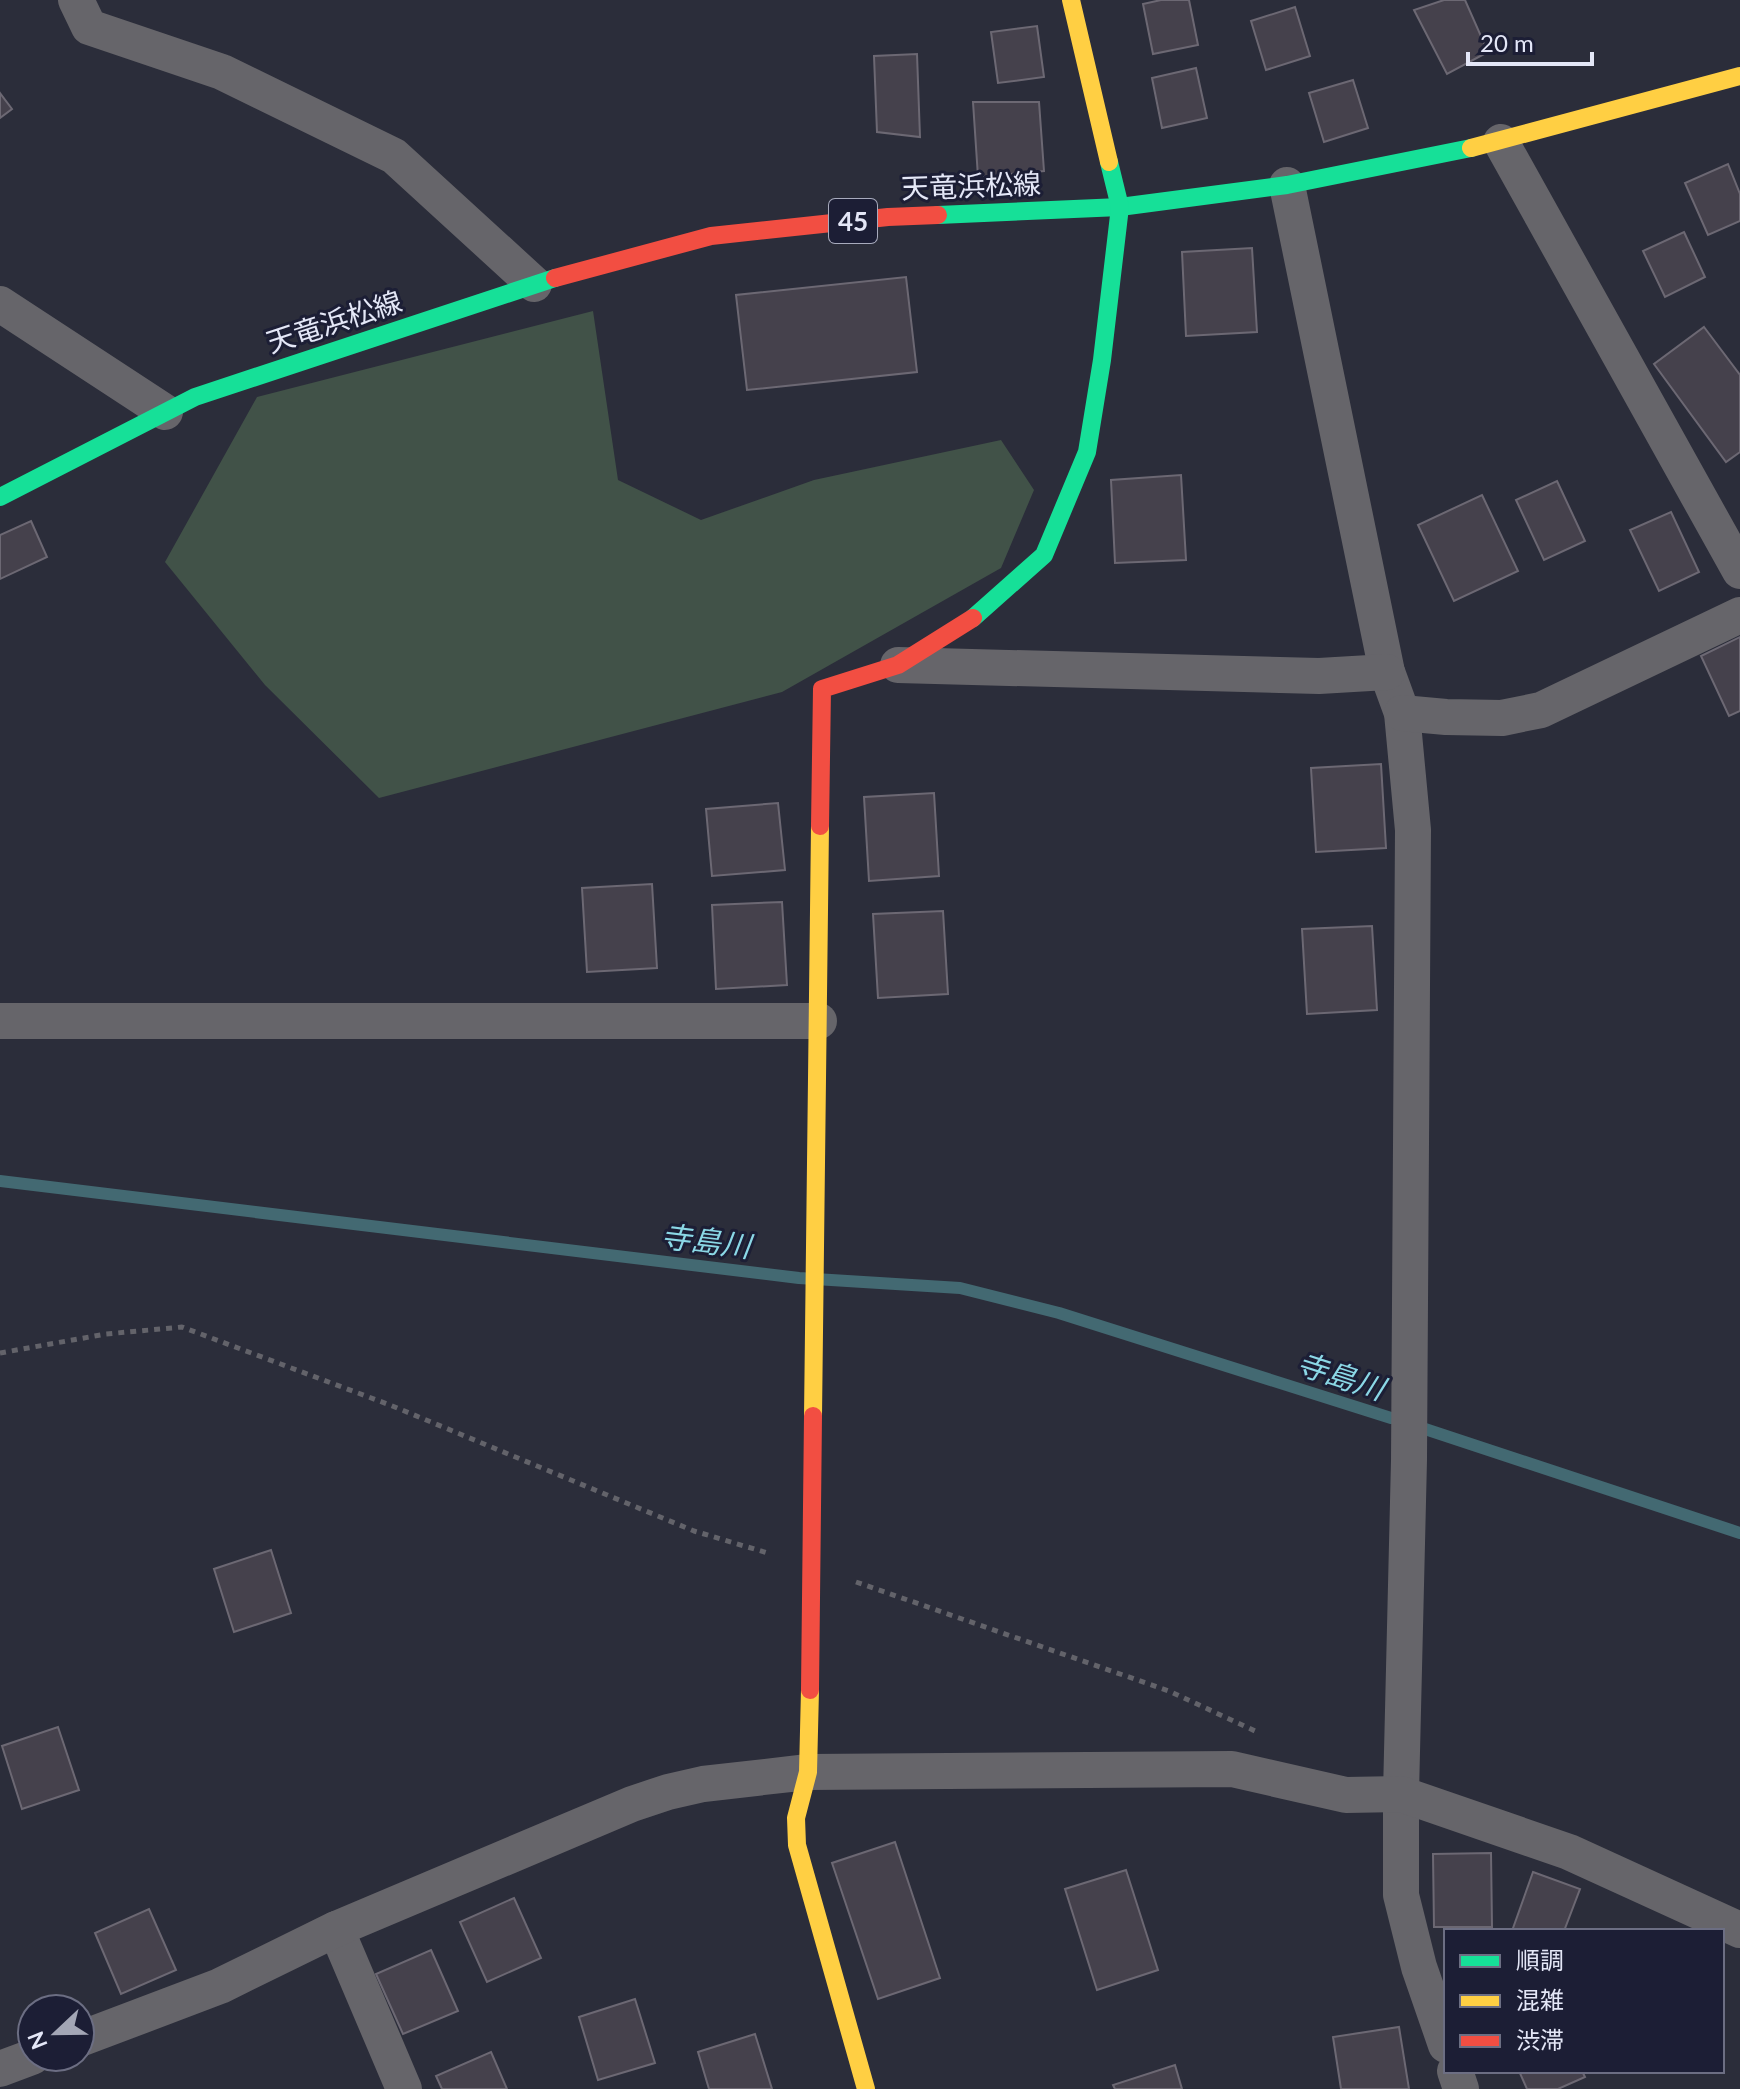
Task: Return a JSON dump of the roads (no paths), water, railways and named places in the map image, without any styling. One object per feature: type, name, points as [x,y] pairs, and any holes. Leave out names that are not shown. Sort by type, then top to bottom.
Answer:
[{"type":"street","points":[[76,0],[89,27],[222,72],[394,156],[534,284]]},
{"type":"street","points":[[866,2089],[806,1884],[797,1845],[796,1818],[808,1772],[813,1567],[813,1288],[822,689],[898,665],[972,619],[1044,555],[1087,452],[1102,360],[1120,207],[1071,0]]},
{"type":"street","name":"天竜浜松線","points":[[0,497],[195,397],[534,284],[711,236],[888,217],[1120,207],[1287,185],[1501,142],[1740,76]]},
{"type":"street","points":[[1501,142],[1740,571]]},
{"type":"street","points":[[1287,185],[1387,672],[1402,713],[1413,830],[1409,1460],[1401,1895],[1419,1967],[1444,2039]]},
{"type":"street","points":[[0,304],[165,412]]},
{"type":"street","points":[[1402,713],[1502,718],[1541,710],[1740,615]]},
{"type":"street","points":[[898,665],[1319,676],[1387,672]]},
{"type":"street","points":[[0,1021],[819,1021]]},
{"type":"street","points":[[96,2033],[220,1986],[336,1929],[596,1817],[668,1792],[738,1778],[808,1772],[1232,1769],[1346,1795],[1401,1794],[1569,1852],[1740,1930]]},
{"type":"street","points":[[336,1929],[404,2089]]},
{"type":"waterway","name":"寺島川","points":[[0,1181],[799,1278],[960,1288],[1059,1313],[1391,1418]]},
{"type":"waterway","name":"寺島川","points":[[1419,1427],[1740,1533]]}]
